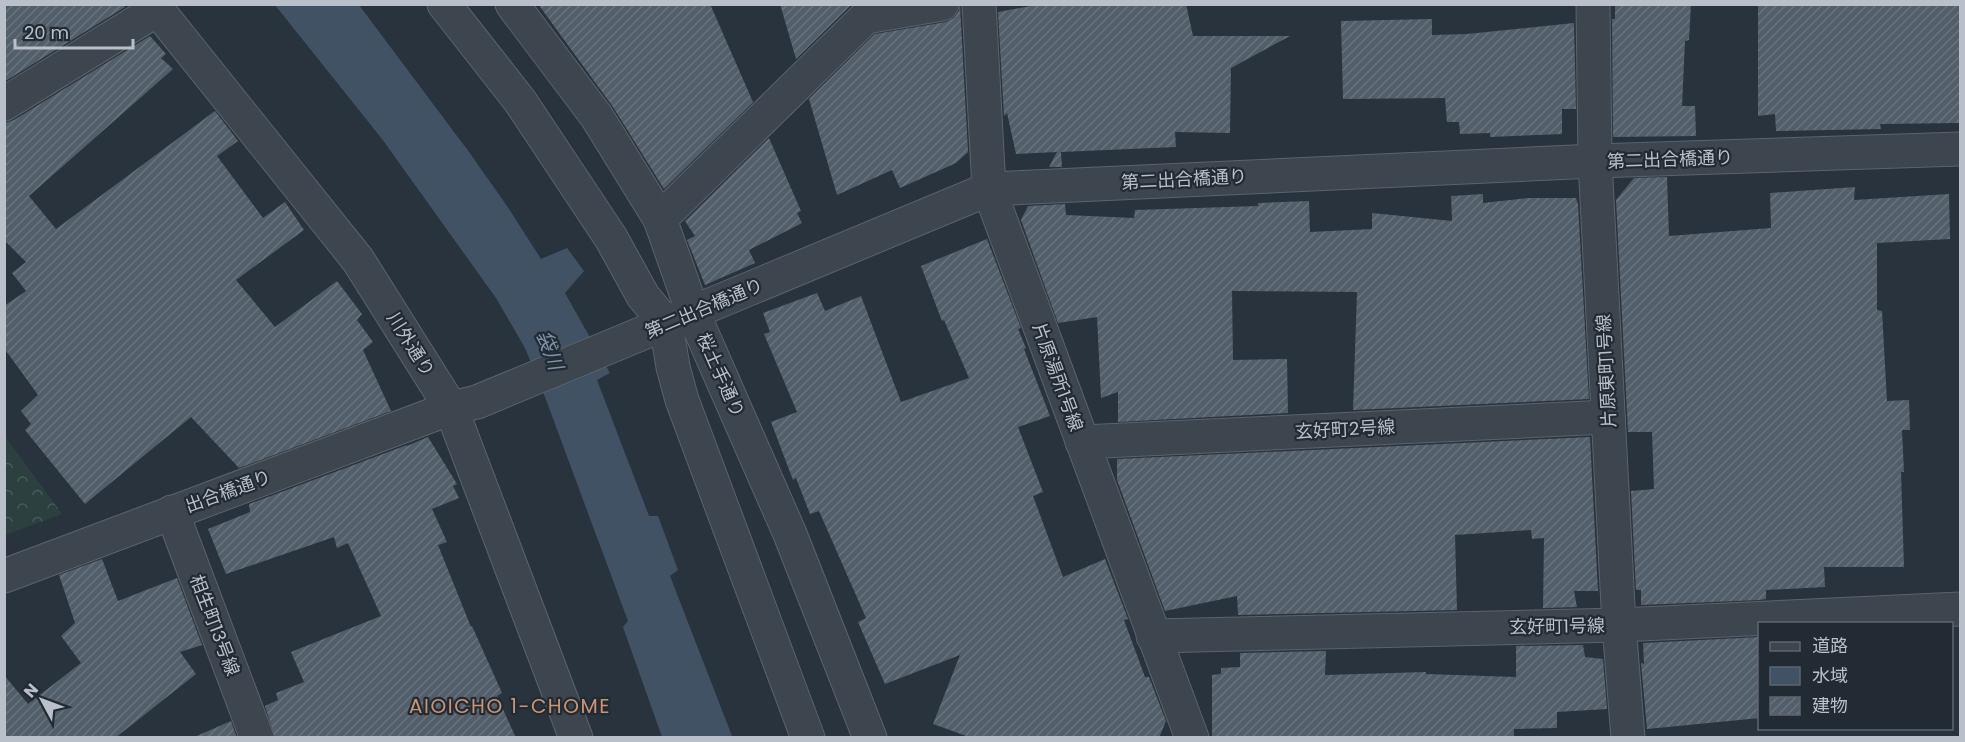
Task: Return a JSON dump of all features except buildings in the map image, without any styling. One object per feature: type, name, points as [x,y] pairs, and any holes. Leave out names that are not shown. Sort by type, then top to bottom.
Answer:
[{"type":"street","points":[[444,4],[520,101],[611,238],[643,296],[680,318],[673,367],[682,400],[808,738]]},
{"type":"street","name":"桜土手通り","points":[[512,4],[597,117],[660,219],[680,318],[790,534],[877,734]]},
{"type":"street","points":[[660,219],[866,17],[942,4]]},
{"type":"street","name":"片原湯所1号線","points":[[979,4],[989,189],[1192,738]]},
{"type":"street","name":"片原東町1号線","points":[[1593,4],[1595,161],[1619,625],[1628,738]]},
{"type":"street","points":[[4,104],[156,7]]},
{"type":"street","name":"川外通り","points":[[156,7],[358,260],[464,405],[576,738]]},
{"type":"street","name":"第二出合橋通り","points":[[464,405],[637,336],[989,189],[1595,161],[1960,149]]},
{"type":"street","name":"出合橋通り","points":[[4,576],[464,405]]},
{"type":"street","name":"玄好町2号線","points":[[1082,442],[1608,417]]},
{"type":"street","name":"相生町13号線","points":[[172,512],[257,738]]},
{"type":"street","name":"玄好町1号線","points":[[1153,636],[1619,625],[1960,609]]},
{"type":"green space","points":[[4,435],[62,514],[5,535],[4,535]]},
{"type":"water","name":"袋川","points":[[275,5],[359,5],[469,152],[541,259],[567,248],[584,271],[565,293],[610,373],[597,380],[649,516],[658,516],[678,570],[670,576],[732,736],[738,737],[662,737],[623,627],[628,621],[525,348],[496,298],[382,139]]},
{"type":"district","name":"AIOICHO 1-CHOME","points":[[510,706]]}]
